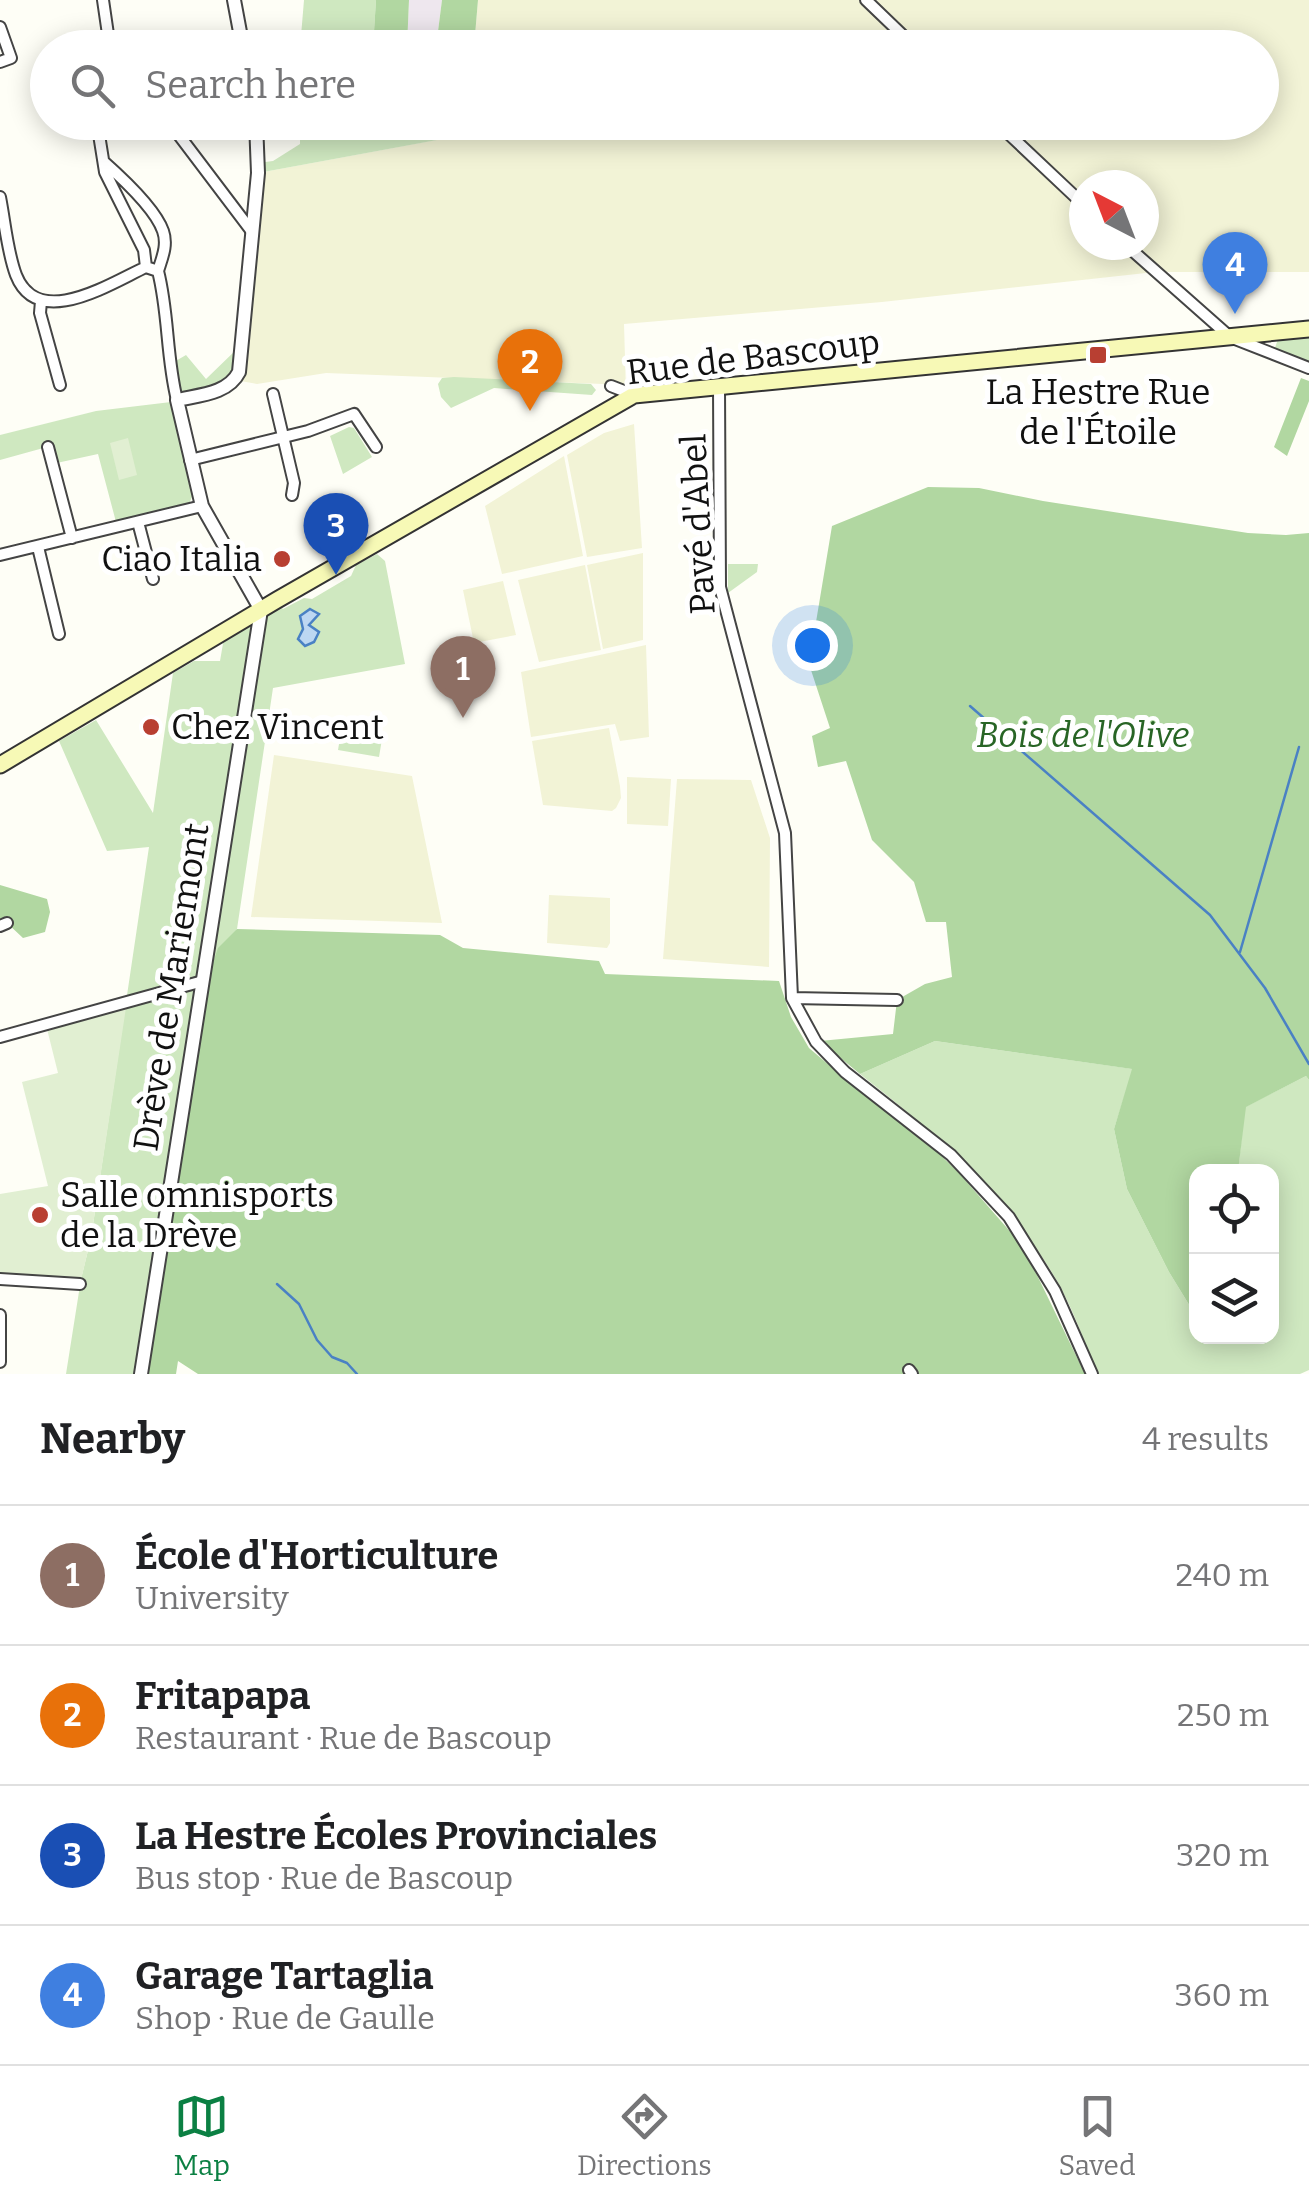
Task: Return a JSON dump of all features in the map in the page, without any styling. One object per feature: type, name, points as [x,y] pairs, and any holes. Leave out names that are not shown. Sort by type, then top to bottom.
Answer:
[{"type":"main road","name":"Rue de Bascoup","points":[[0,765],[634,395],[1309,329]]},
{"type":"street","points":[[103,0],[107,30]]},
{"type":"street","points":[[234,0],[240,30]]},
{"type":"street","points":[[866,0],[897,30]]},
{"type":"street","points":[[0,27],[11,58],[0,62]]},
{"type":"street","points":[[100,140],[112,192],[144,250],[146,266]]},
{"type":"street","points":[[183,140],[253,233]]},
{"type":"street","points":[[177,400],[223,389],[237,376],[253,233],[257,140]]},
{"type":"street","points":[[1015,140],[1069,191]]},
{"type":"street","points":[[104,161],[164,232],[165,248],[158,271],[165,298],[168,364],[190,460],[202,506],[261,610]]},
{"type":"street","points":[[0,198],[18,279],[28,294],[40,301],[66,302],[146,266],[158,271]]},
{"type":"street","points":[[1143,260],[1230,337],[1309,368]]},
{"type":"street","points":[[40,301],[60,385]]},
{"type":"street","points":[[611,386],[634,395]]},
{"type":"street","name":"Pavé d'Abel","points":[[719,386],[720,587],[785,832],[792,998]]},
{"type":"street","points":[[273,394],[294,483],[292,494]]},
{"type":"street","points":[[190,460],[354,414],[376,447]]},
{"type":"street","points":[[48,447],[72,538]]},
{"type":"street","points":[[0,555],[202,506]]},
{"type":"street","points":[[138,522],[153,579]]},
{"type":"street","points":[[38,546],[59,634]]},
{"type":"street","name":"Drève de Mariemont","points":[[141,1374],[261,610]]},
{"type":"street","points":[[0,1037],[203,981]]},
{"type":"street","points":[[897,1000],[792,998],[816,1042],[845,1072],[951,1155],[1010,1217],[1054,1292],[1092,1374]]},
{"type":"street","points":[[0,1279],[80,1284]]},
{"type":"street","points":[[0,1315],[0,1362]]},
{"type":"shaded area","points":[[409,0],[442,0],[438,30],[408,30]]},
{"type":"green space","points":[[304,0],[376,0],[374,30],[302,30]]},
{"type":"green space","points":[[376,0],[409,0],[408,30],[374,30]]},
{"type":"green space","points":[[442,0],[478,0],[475,30],[438,30]]},
{"type":"green space","points":[[478,0],[1309,0],[1309,272],[1155,272],[882,302],[624,324],[626,392],[603,384],[326,373],[257,384],[235,380],[258,173],[436,140],[1279,140],[1279,30],[475,30]]},
{"type":"green space","points":[[300,140],[437,140],[258,173],[258,163],[273,161],[300,144]]},
{"type":"green space","points":[[1309,337],[1309,362],[1275,348],[1278,339]]},
{"type":"green space","points":[[238,348],[235,370],[224,384],[181,392],[174,362],[186,355],[206,379]]},
{"type":"green space","points":[[442,378],[591,384],[596,390],[592,395],[494,388],[451,408],[441,397],[438,384]]},
{"type":"green space","points":[[1301,378],[1309,381],[1309,401],[1287,456],[1274,447]]},
{"type":"green space","points":[[171,402],[194,492],[189,504],[116,522],[98,454],[52,464],[47,447],[0,460],[0,435],[96,411]]},
{"type":"green space","points":[[634,424],[642,548],[587,557],[567,455],[604,433]]},
{"type":"green space","points":[[354,428],[372,457],[343,474],[330,436]]},
{"type":"green space","points":[[128,438],[137,475],[119,480],[110,443]]},
{"type":"green space","points":[[564,456],[583,556],[502,574],[485,506]]},
{"type":"green space","name":"Bois de l'Olive","points":[[928,487],[979,488],[1248,533],[1309,533],[1309,1080],[1306,1076],[1246,1107],[1239,1164],[1189,1164],[1189,1305],[1127,1189],[1114,1129],[1132,1069],[935,1041],[860,1074],[820,1041],[893,1034],[897,1000],[925,984],[952,977],[946,922],[926,922],[914,882],[872,840],[846,761],[818,767],[812,736],[830,728],[809,664],[832,526]]},
{"type":"green space","points":[[643,553],[643,640],[603,649],[587,565]]},
{"type":"green space","points":[[377,554],[385,561],[405,664],[273,688],[237,929],[203,981],[141,1374],[66,1374],[91,1238],[149,847],[107,851],[59,741],[96,720],[153,813],[173,673],[194,661],[220,661],[225,632],[277,600],[283,609],[304,598],[312,599],[351,576],[356,565]]},
{"type":"green space","points":[[728,564],[758,564],[757,572],[728,593]]},
{"type":"green space","points":[[585,565],[601,650],[539,662],[518,580]]},
{"type":"green space","points":[[503,581],[516,635],[474,643],[463,590]]},
{"type":"green space","points":[[646,645],[649,737],[620,741],[615,724],[531,737],[521,672]]},
{"type":"green space","points":[[609,728],[620,786],[621,798],[616,808],[612,811],[543,805],[532,741]]},
{"type":"green space","points":[[341,732],[382,739],[379,757],[338,750]]},
{"type":"green space","points":[[274,755],[412,776],[442,923],[251,917]]},
{"type":"green space","points":[[627,777],[671,779],[668,826],[627,824]]},
{"type":"green space","points":[[677,779],[751,780],[770,838],[769,967],[663,959]]},
{"type":"green space","points":[[0,885],[47,899],[50,912],[45,932],[23,938],[7,923],[0,926]]},
{"type":"green space","points":[[549,895],[610,898],[607,948],[547,943]]},
{"type":"green space","points":[[237,929],[440,935],[463,948],[599,961],[605,974],[779,981],[791,1017],[809,1048],[922,1137],[1014,1236],[1085,1374],[198,1374],[178,1361],[176,1374],[148,1374],[212,965],[218,948]]},
{"type":"green space","points":[[127,1001],[91,1238],[80,1284],[0,1279],[0,1194],[48,1186],[22,1082],[58,1073],[46,1025]]},
{"type":"green space","points":[[935,1041],[1133,1069],[1114,1129],[1127,1189],[1189,1305],[1189,1344],[1279,1344],[1279,1164],[1239,1164],[1245,1107],[1306,1076],[1309,1370],[1300,1374],[1097,1374],[1063,1292],[1016,1222],[942,1143],[860,1074]]},
{"type":"water","points":[[310,609],[319,614],[309,625],[319,632],[314,642],[305,646],[298,639],[303,629],[300,616]]},
{"type":"waterway","points":[[970,706],[1210,915],[1265,988],[1309,1064]]},
{"type":"waterway","points":[[1240,952],[1299,747]]},
{"type":"waterway","points":[[277,1284],[299,1304],[317,1340],[332,1357],[347,1363],[357,1374]]},
{"type":"place","name":"Garage Tartaglia","points":[[1235,314]]},
{"type":"place","name":"La Hestre Rue de l'Étoile","points":[[1098,355]]},
{"type":"place","name":"Fritapapa","points":[[530,411]]},
{"type":"place","name":"Ciao Italia","points":[[282,559]]},
{"type":"place","name":"La Hestre Écoles Provinciales","points":[[336,575]]},
{"type":"place","name":"École d'Horticulture","points":[[463,718]]},
{"type":"place","name":"Chez Vincent","points":[[151,727]]},
{"type":"place","name":"Salle omnisports de la Drève","points":[[40,1215]]}]
